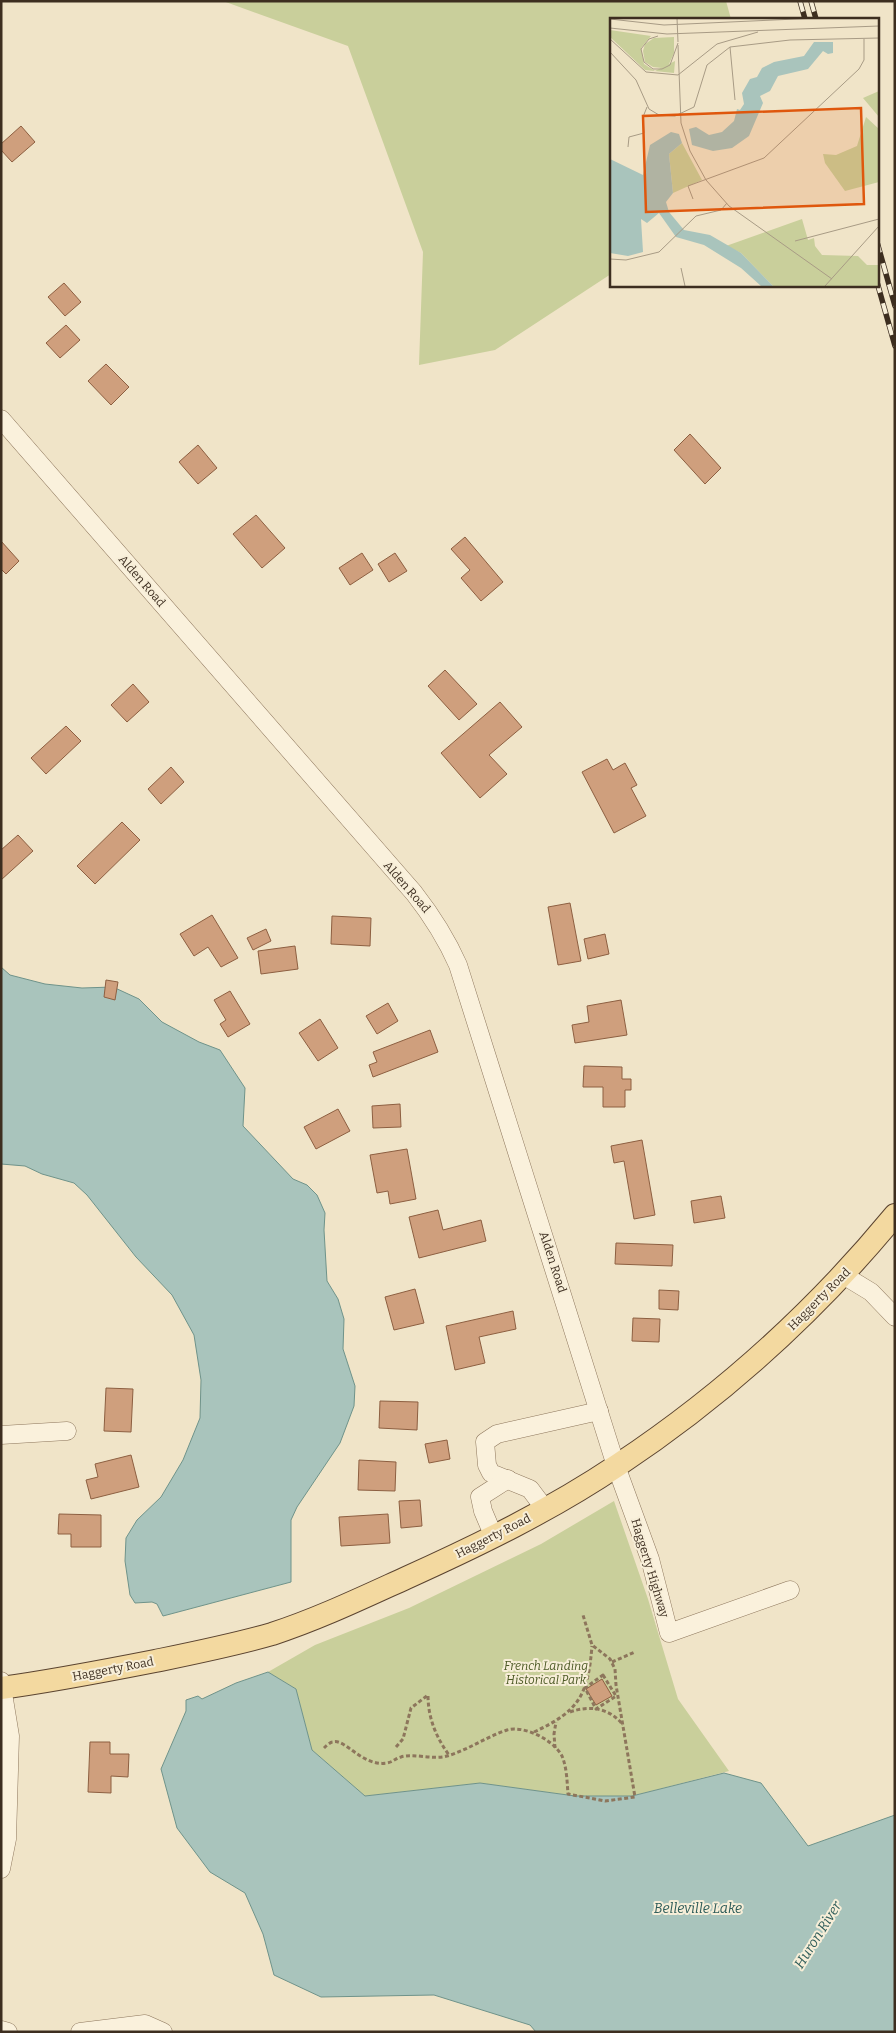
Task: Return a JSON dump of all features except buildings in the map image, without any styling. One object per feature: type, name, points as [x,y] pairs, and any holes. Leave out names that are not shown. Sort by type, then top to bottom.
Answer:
[{"type":"main road","name":"Haggerty Road","points":[[2,1685],[81,1676],[190,1654],[272,1633],[343,1606],[494,1537],[616,1466],[678,1423],[743,1371],[770,1348],[843,1275],[895,1215]]},
{"type":"street","name":"Alden Road","points":[[1,419],[414,893],[432,915],[446,938],[458,965],[616,1466]]},
{"type":"street","points":[[843,1275],[871,1292],[895,1317]]},
{"type":"street","points":[[545,1509],[530,1489],[491,1473],[487,1465],[486,1442],[497,1434],[599,1411]]},
{"type":"street","points":[[1,1435],[67,1431]]},
{"type":"street","name":"Haggerty Highway","points":[[616,1466],[650,1559],[669,1633],[790,1590]]},
{"type":"street","points":[[494,1537],[483,1511],[480,1498],[508,1479]]},
{"type":"street","points":[[1,1869],[8,1839],[10,1736],[2,1685]]},
{"type":"street","points":[[80,2032],[145,2024],[163,2032]]},
{"type":"street","points":[[1,2030],[8,2032]]},
{"type":"path","points":[[570,1712],[585,1688],[590,1674],[592,1645],[582,1615]]},
{"type":"path","points":[[534,1732],[562,1755],[568,1794],[605,1801],[635,1797],[614,1669],[610,1659],[592,1645]]},
{"type":"path","points":[[612,1662],[635,1652]]},
{"type":"path","points":[[585,1688],[603,1675],[616,1696],[596,1709]]},
{"type":"path","points":[[585,1688],[596,1709]]},
{"type":"path","points":[[396,1747],[403,1739],[411,1708],[428,1695],[428,1707],[437,1739],[449,1755]]},
{"type":"path","points":[[324,1748],[334,1741],[342,1742],[360,1757],[379,1764],[390,1763],[401,1756],[449,1755],[508,1730],[534,1732],[556,1722],[570,1712],[583,1708],[607,1711],[623,1726]]},
{"type":"path","points":[[555,1748],[554,1734],[556,1722]]},
{"type":"green space","points":[[223,1],[726,1],[731,18],[610,18],[610,275],[495,350],[419,365],[423,252],[348,46]]},
{"type":"green space","name":"French Landing Historical Park","points":[[614,1501],[648,1599],[678,1699],[729,1771],[632,1796],[575,1796],[480,1783],[365,1796],[312,1750],[296,1689],[268,1672],[315,1645],[409,1608],[541,1544]]},
{"type":"water","points":[[1,967],[10,975],[45,984],[82,988],[113,987],[139,999],[162,1022],[199,1042],[220,1050],[245,1088],[243,1126],[293,1179],[307,1185],[317,1195],[325,1213],[327,1281],[338,1299],[344,1319],[343,1349],[355,1386],[354,1406],[340,1443],[297,1507],[291,1520],[291,1582],[163,1616],[157,1604],[152,1602],[135,1603],[130,1595],[125,1561],[126,1538],[137,1520],[161,1497],[183,1460],[200,1418],[201,1380],[194,1335],[172,1295],[136,1257],[87,1195],[74,1183],[42,1174],[25,1166],[1,1164]]},
{"type":"water","name":"Belleville Lake","points":[[268,1672],[296,1689],[312,1750],[365,1796],[480,1783],[575,1796],[632,1796],[724,1773],[761,1783],[808,1846],[895,1815],[895,2032],[536,2032],[530,2025],[434,1995],[321,1997],[274,1975],[263,1934],[245,1893],[210,1872],[177,1828],[161,1769],[186,1711],[186,1700],[198,1696],[202,1699],[236,1683]]},
{"type":"railway","points":[[800,1],[805,18]]},
{"type":"railway","points":[[811,1],[816,18]]},
{"type":"railway","points":[[878,246],[895,306]]},
{"type":"railway","points":[[878,286],[895,346]]},
{"type":"water label","name":"Huron River","points":[[818,1935]]}]
